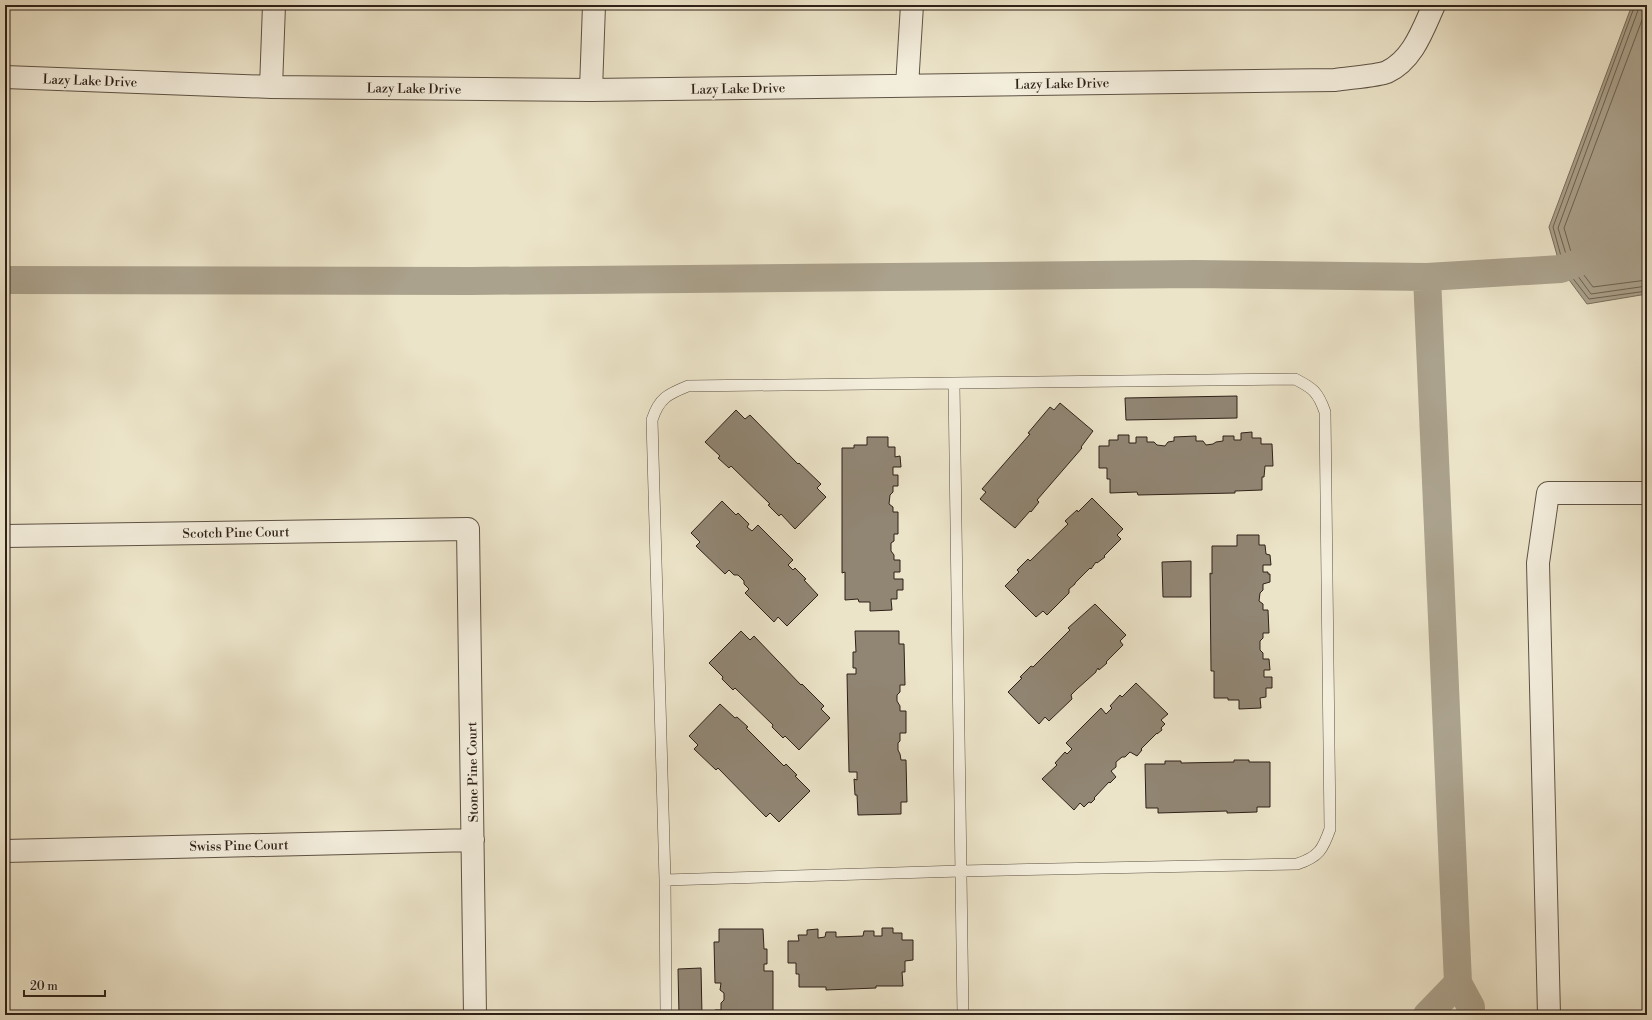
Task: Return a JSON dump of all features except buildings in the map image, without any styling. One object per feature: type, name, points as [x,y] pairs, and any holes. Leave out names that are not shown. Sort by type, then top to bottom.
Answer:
[{"type":"street","points":[[271,87],[274,5]]},
{"type":"street","points":[[591,90],[594,5]]},
{"type":"street","points":[[907,86],[912,5]]},
{"type":"street","name":"Lazy Lake Drive","points":[[5,77],[271,87],[591,90],[1335,80],[1386,73],[1405,60],[1418,40],[1434,5]]},
{"type":"street","points":[[1549,1015],[1538,563],[1548,493],[1647,493]]},
{"type":"street","name":"Scotch Pine Court","points":[[5,536],[468,529]]},
{"type":"street","name":"Stone Pine Court","points":[[468,529],[475,1015]]},
{"type":"street","name":"Swiss Pine Court","points":[[5,851],[473,840]]},
{"type":"lane","points":[[664,880],[961,871],[1297,864],[1311,860],[1323,848],[1330,829],[1325,412],[1320,398],[1310,386],[1295,379],[688,386],[671,393],[656,407],[652,420],[666,1015]]},
{"type":"lane","points":[[954,384],[963,1015]]},
{"type":"water","points":[[1632,5],[1647,5],[1647,294],[1587,304],[1561,269],[1549,227]]},
{"type":"waterway","points":[[5,280],[471,281],[1195,274],[1427,277],[1561,269],[1647,237]]},
{"type":"waterway","points":[[1427,277],[1458,983],[1471,1007],[1471,1015]]},
{"type":"waterway","points":[[1427,1015],[1458,983]]}]
